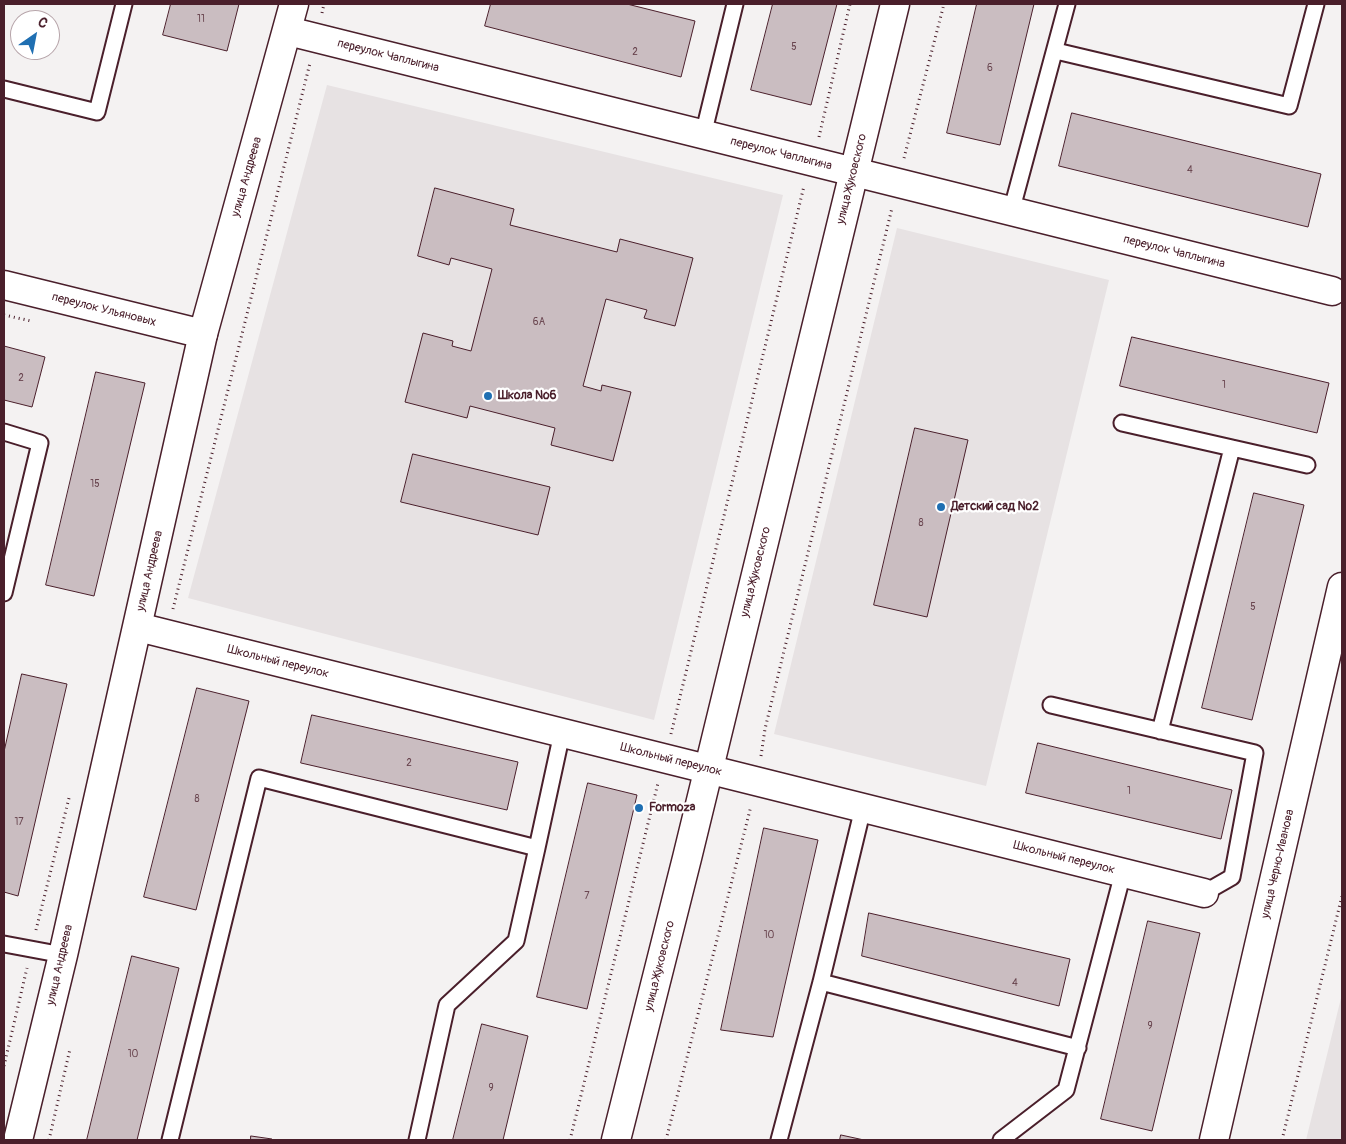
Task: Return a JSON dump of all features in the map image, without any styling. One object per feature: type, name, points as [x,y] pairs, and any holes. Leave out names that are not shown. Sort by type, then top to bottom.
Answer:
[{"type":"street","name":"улица Андреева","points":[[18,1140],[63,954],[203,334],[294,4]]},
{"type":"street","name":"улица Жуковского","points":[[616,1140],[895,4]]},
{"type":"street","name":"переулок Чаплыгина","points":[[288,31],[1332,291]]},
{"type":"street","name":"переулок Ульяновых","points":[[4,285],[203,334]]},
{"type":"street","name":"улица Черно-Иванова","points":[[1214,1140],[1342,587]]},
{"type":"street","name":"Школьный переулок","points":[[138,627],[1204,893]]},
{"type":"lane","points":[[4,88],[97,112],[124,4]]},
{"type":"lane","points":[[703,135],[735,4]]},
{"type":"lane","points":[[1011,212],[1067,4]]},
{"type":"lane","points":[[1056,50],[1289,106],[1316,4]]},
{"type":"lane","points":[[1122,423],[1307,465]]},
{"type":"lane","points":[[4,432],[40,443],[4,593]]},
{"type":"lane","points":[[1160,731],[1232,448]]},
{"type":"lane","points":[[1051,705],[1255,753],[1232,877],[1204,893]]},
{"type":"lane","points":[[417,1140],[447,1005],[516,941],[562,733]]},
{"type":"lane","points":[[170,1140],[259,778],[537,848]]},
{"type":"lane","points":[[779,1140],[864,808]]},
{"type":"lane","points":[[1001,1140],[1066,1090],[1123,873]]},
{"type":"lane","points":[[4,944],[63,954]]},
{"type":"lane","points":[[821,982],[1078,1048]]},
{"type":"path","points":[[166,634],[324,4]]},
{"type":"path","points":[[570,1140],[805,185],[813,162],[850,4]]},
{"type":"path","points":[[666,1140],[758,782],[765,729],[898,183],[944,4]]},
{"type":"path","points":[[1282,1140],[1342,896]]},
{"type":"path","points":[[49,1140],[71,1044]]},
{"type":"shaded area","name":"Школа №6","points":[[327,85],[783,195],[654,720],[188,598]]},
{"type":"shaded area","name":"Детский сад №2","points":[[897,228],[1109,280],[986,786],[774,734]]},
{"type":"shaded area","points":[[1342,994],[1342,1140],[1306,1140]]},
{"type":"building","points":[[171,4],[239,4],[227,51],[163,35]]},
{"type":"building","points":[[491,4],[627,4],[695,21],[681,77],[485,26]]},
{"type":"building","points":[[773,4],[837,4],[811,105],[751,90]]},
{"type":"building","points":[[977,4],[1034,4],[1000,145],[947,133]]},
{"type":"building","points":[[1072,113],[1321,174],[1308,227],[1059,166]]},
{"type":"building","points":[[435,188],[514,209],[510,225],[617,252],[620,239],[693,258],[675,326],[644,318],[647,310],[606,299],[583,386],[601,391],[602,385],[631,392],[613,461],[551,445],[555,428],[470,406],[467,418],[405,402],[423,333],[453,341],[452,346],[471,351],[492,269],[451,258],[449,265],[418,256]]},
{"type":"building","points":[[1132,337],[1329,383],[1317,433],[1120,386]]},
{"type":"building","points":[[4,346],[45,357],[32,407],[4,400]]},
{"type":"building","points":[[96,372],[145,383],[94,596],[46,585]]},
{"type":"building","points":[[915,428],[968,440],[927,617],[874,605]]},
{"type":"building","points":[[413,454],[550,487],[538,535],[401,502]]},
{"type":"building","points":[[1254,493],[1304,505],[1252,720],[1202,708]]},
{"type":"building","points":[[22,674],[67,684],[18,896],[4,892],[4,752]]},
{"type":"building","points":[[197,688],[249,701],[196,910],[144,897]]},
{"type":"building","points":[[312,715],[518,762],[507,810],[301,763]]},
{"type":"building","points":[[1038,743],[1232,790],[1221,839],[1026,793]]},
{"type":"building","points":[[588,783],[637,795],[587,1009],[537,997]]},
{"type":"building","points":[[764,828],[818,840],[773,1037],[721,1030]]},
{"type":"building","points":[[869,913],[1070,959],[1059,1006],[862,956]]},
{"type":"building","points":[[1148,921],[1200,933],[1152,1131],[1101,1119]]},
{"type":"building","points":[[132,956],[179,968],[137,1140],[87,1140]]},
{"type":"building","points":[[482,1024],[528,1036],[503,1140],[453,1140]]},
{"type":"building","points":[[841,1135],[864,1140],[840,1140]]},
{"type":"building","points":[[251,1136],[272,1139],[272,1140],[251,1140]]},
{"type":"place","name":"Школа №6","points":[[488,396]]},
{"type":"place","name":"Детский сад №2","points":[[941,507]]},
{"type":"place","name":"Formoza","points":[[639,808]]}]
